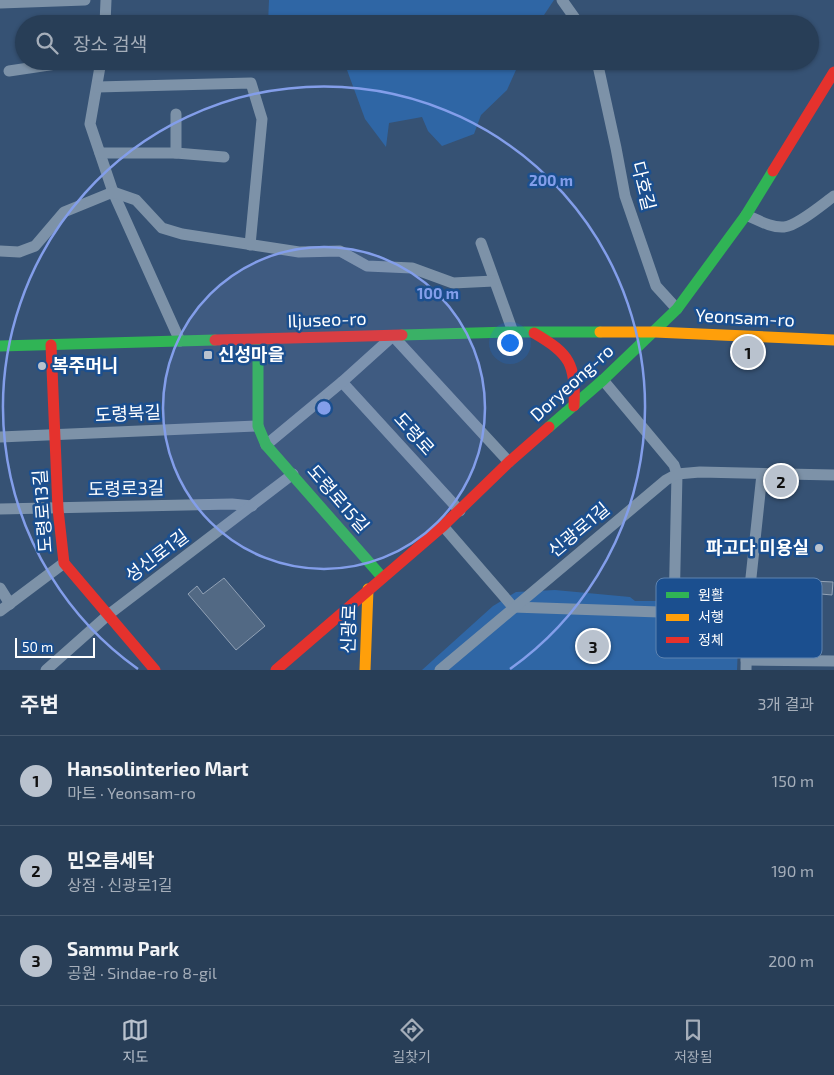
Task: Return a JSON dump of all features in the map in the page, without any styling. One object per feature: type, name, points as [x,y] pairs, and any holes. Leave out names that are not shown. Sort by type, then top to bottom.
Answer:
[{"type":"main road","name":"Doryeong-ro","points":[[276,670],[460,511],[509,462],[604,380],[655,332],[676,309],[746,215],[834,72]]},
{"type":"main road","name":"Iljuseo-ro","points":[[0,346],[513,332],[655,332]]},
{"type":"main road","points":[[532,332],[552,342],[568,359],[574,376],[574,406]]},
{"type":"main road","name":"Yeonsam-ro","points":[[655,332],[834,340]]},
{"type":"main road","name":"도령로15길","points":[[258,340],[258,426],[266,446],[293,474],[382,577]]},
{"type":"main road","name":"도령로13길","points":[[51,345],[58,509],[64,563],[155,670]]},
{"type":"main road","name":"신광로","points":[[365,670],[368,589]]},
{"type":"street","points":[[0,3],[85,0]]},
{"type":"street","points":[[105,15],[106,0]]},
{"type":"street","points":[[562,0],[573,15]]},
{"type":"street","points":[[10,71],[17,70]]},
{"type":"street","points":[[100,70],[90,124],[112,192],[180,341]]},
{"type":"street","name":"다호길","points":[[599,70],[625,196],[656,286],[676,309]]},
{"type":"street","points":[[97,88],[251,83],[262,119],[250,245]]},
{"type":"street","points":[[176,114],[176,153]]},
{"type":"street","points":[[100,153],[176,153],[224,156]]},
{"type":"street","points":[[0,251],[19,252],[35,246],[64,212],[112,192],[136,200],[162,228],[182,234],[299,252],[340,251],[367,266],[412,268],[453,283],[494,281]]},
{"type":"street","points":[[746,215],[771,225],[785,227],[803,219],[834,196]]},
{"type":"street","points":[[482,243],[513,332]]},
{"type":"street","points":[[266,446],[393,336],[509,462]]},
{"type":"street","points":[[604,380],[674,465],[676,474],[674,578]]},
{"type":"street","name":"도령로","points":[[342,382],[460,511]]},
{"type":"street","name":"도령북길","points":[[0,437],[258,426]]},
{"type":"street","points":[[676,474],[700,472],[834,475]]},
{"type":"street","name":"성신로1길","points":[[46,670],[108,615],[293,474]]},
{"type":"street","name":"신광로1길","points":[[440,670],[513,607],[666,480],[676,474]]},
{"type":"street","points":[[750,578],[762,474]]},
{"type":"street","name":"도령로3길","points":[[0,509],[232,504],[252,506]]},
{"type":"street","points":[[443,526],[513,607],[656,611]]},
{"type":"street","points":[[0,611],[64,563]]},
{"type":"street","points":[[0,588],[10,604]]},
{"type":"street","points":[[746,665],[834,662]]},
{"type":"shaded area","points":[[269,0],[554,0],[544,15],[268,15]]},
{"type":"shaded area","points":[[347,70],[516,70],[507,90],[481,115],[474,134],[442,146],[428,131],[422,117],[389,123],[386,147],[365,119]]},
{"type":"shaded area","points":[[555,590],[630,597],[635,601],[656,601],[656,658],[738,658],[737,670],[422,670],[493,606],[516,592]]},
{"type":"building","points":[[224,578],[265,626],[236,650],[188,594],[197,586],[203,594]]},
{"type":"building","points":[[822,581],[833,582],[832,595],[822,594]]},
{"type":"traffic: fast","points":[[549,427],[603,380],[677,309],[746,215],[773,171]]},
{"type":"traffic: fast","points":[[402,335],[600,332]]},
{"type":"traffic: fast","points":[[0,346],[215,340]]},
{"type":"traffic: fast","points":[[258,340],[258,426],[266,445],[382,577]]},
{"type":"traffic: slow","points":[[600,332],[655,332],[834,340]]},
{"type":"traffic: slow","points":[[365,670],[368,589]]},
{"type":"traffic: jam","points":[[773,171],[834,72]]},
{"type":"traffic: jam","points":[[534,333],[556,347],[568,362],[574,380],[574,406]]},
{"type":"traffic: jam","points":[[215,340],[402,335]]},
{"type":"traffic: jam","points":[[51,345],[58,509],[64,563],[155,670]]},
{"type":"traffic: jam","points":[[276,670],[443,526],[509,462],[549,427]]},
{"type":"place","name":"Hansolinterieo Mart","points":[[748,352]]},
{"type":"place","name":"신성마을","points":[[208,355]]},
{"type":"place","name":"복주머니","points":[[42,366]]},
{"type":"place","name":"민오름세탁","points":[[781,481]]},
{"type":"place","name":"파고다 미용실","points":[[819,548]]},
{"type":"place","name":"Sammu Park","points":[[593,646]]}]
